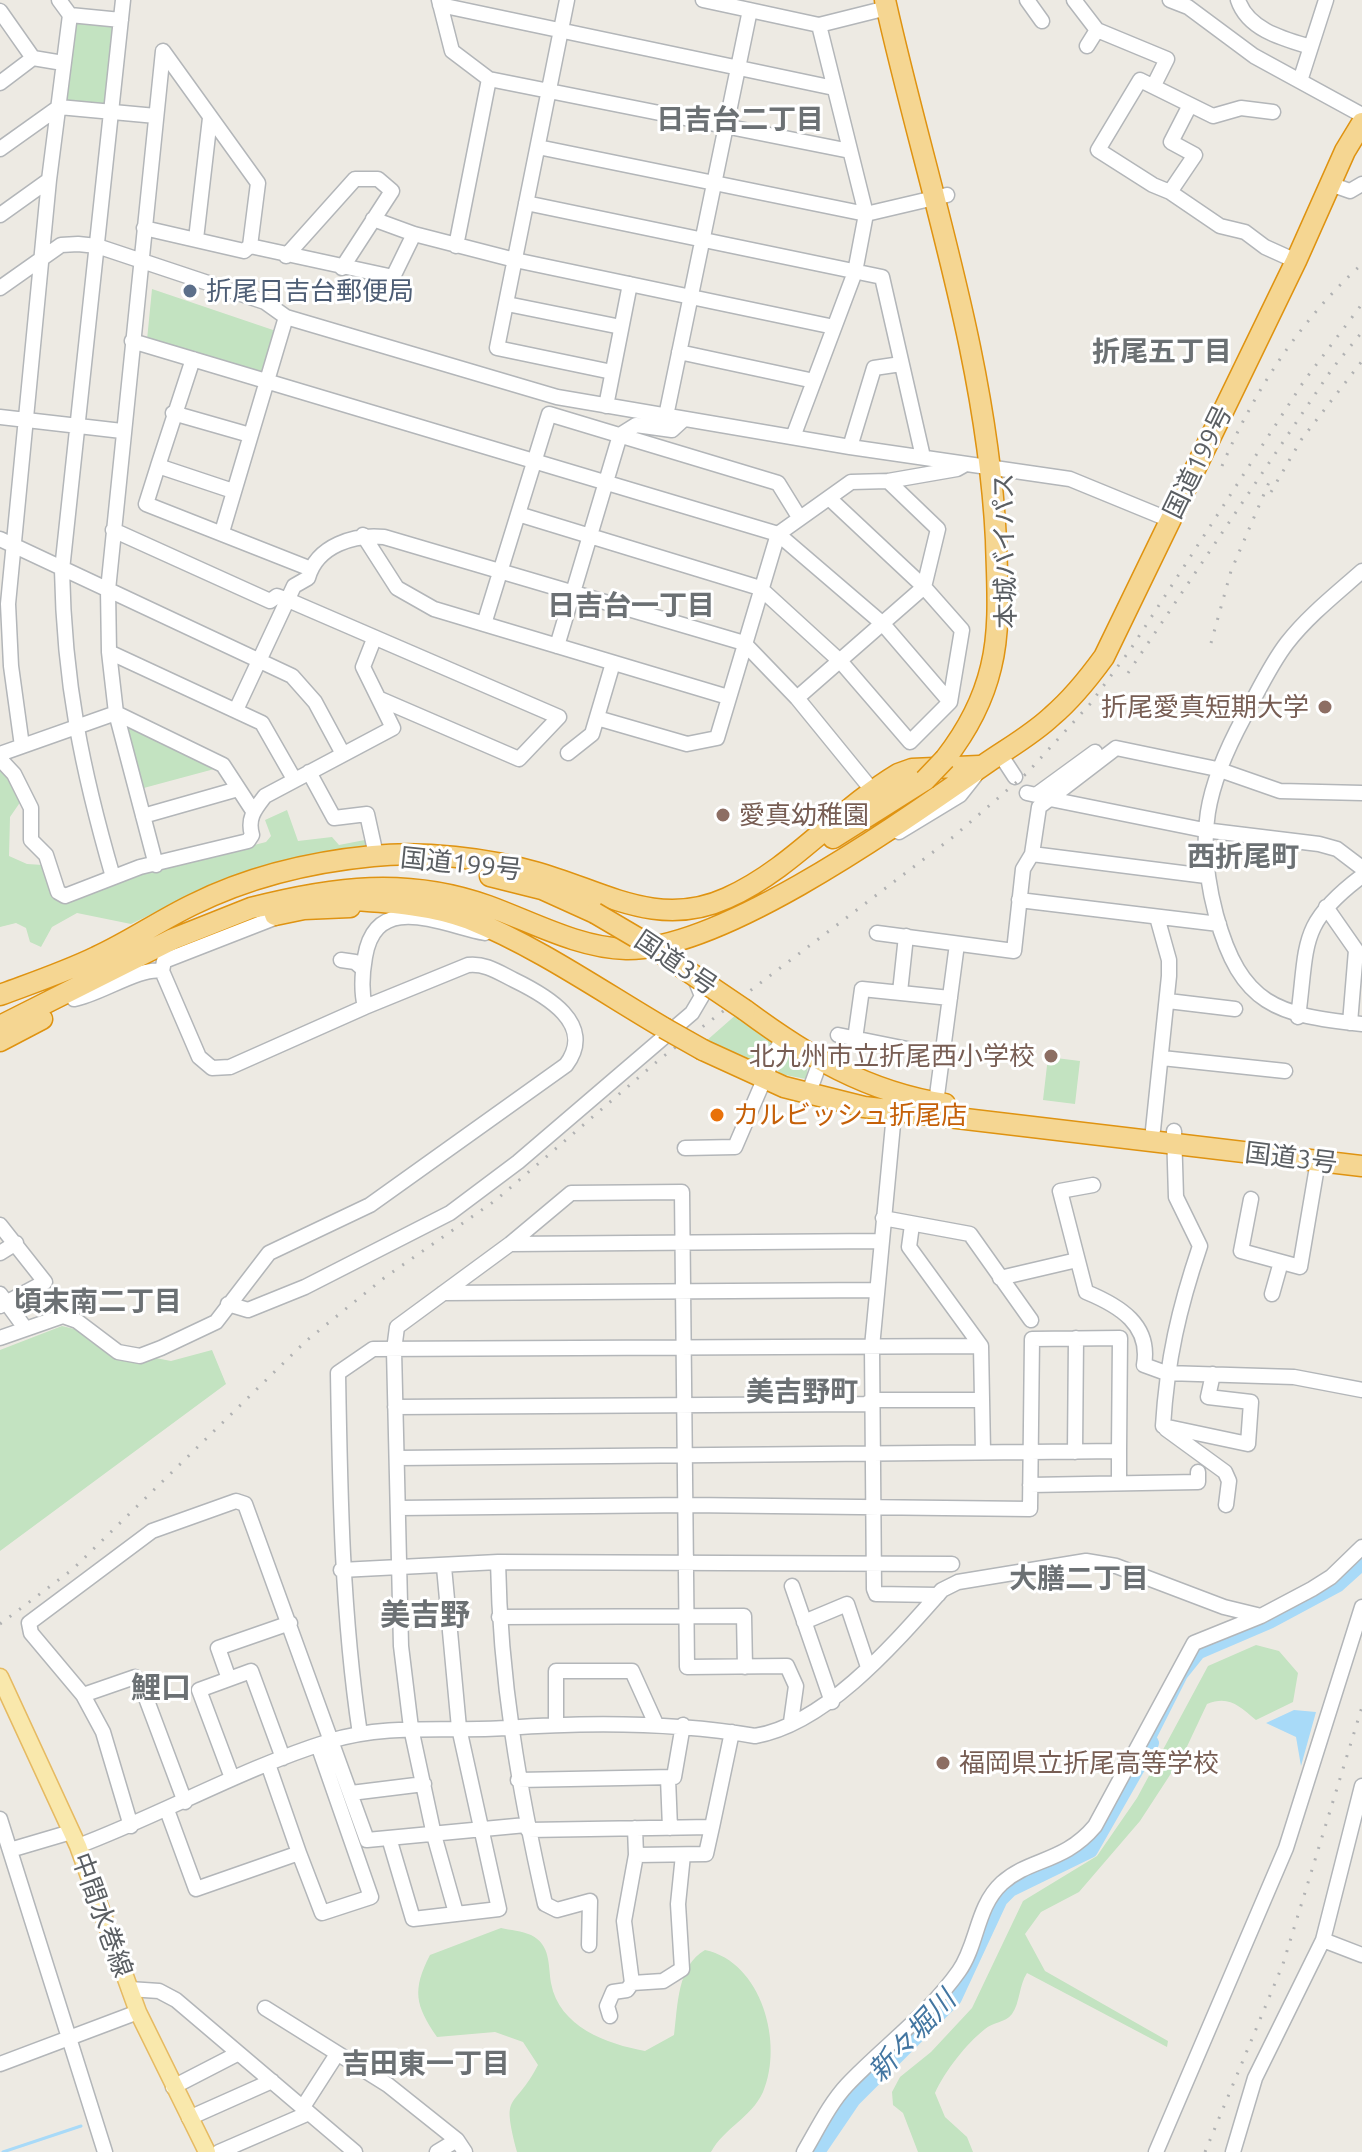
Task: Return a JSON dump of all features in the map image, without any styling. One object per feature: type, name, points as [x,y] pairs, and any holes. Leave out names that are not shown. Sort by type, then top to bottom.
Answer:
[{"type":"highway","name":"本城バイパス","points":[[671,943],[701,930],[894,817],[958,767],[967,727],[991,667],[997,569],[998,467],[968,339],[941,197],[890,3]]},
{"type":"highway","name":"国道199号","points":[[98,957],[193,904],[243,884],[289,870],[376,855],[458,859],[513,866],[624,905],[659,911],[700,907],[743,890],[830,828],[872,790],[904,771],[958,767],[1049,720],[1104,657],[1362,123]]},
{"type":"highway","name":"本城バイパス","points":[[743,890],[958,767]]},
{"type":"highway","name":"国道199号","points":[[251,908],[318,891],[398,886],[455,895],[579,940],[626,949],[671,943],[760,904],[927,807],[958,767]]},
{"type":"highway","name":"国道3号","points":[[0,1010],[98,957],[207,909],[292,879],[383,865],[454,870],[542,889],[595,913],[646,943],[820,1062],[896,1103],[936,1103],[1153,1130],[1173,1138],[1362,1154]]},
{"type":"highway","points":[[0,1041],[74,999],[204,938],[297,910],[389,892],[416,895],[579,940]]},
{"type":"highway","name":"国道3号","points":[[0,1026],[173,939],[251,908],[332,899],[357,900],[414,906],[467,918],[524,945],[703,1050],[762,1079],[808,1095],[1173,1138],[1362,1166]]},
{"type":"highway","points":[[297,910],[370,907],[439,917],[490,933],[583,981]]},
{"type":"highway","points":[[0,995],[98,957]]},
{"type":"main road","name":"中間水巻線","points":[[0,1677],[74,1839],[138,2012],[207,2152]]},
{"type":"street","points":[[22,746],[6,663],[6,542],[26,421],[49,180],[70,15],[59,0]]},
{"type":"street","points":[[113,877],[74,728],[63,644],[62,570],[123,0]]},
{"type":"street","points":[[567,0],[497,348],[612,372]]},
{"type":"street","points":[[703,0],[735,3],[750,10],[819,25],[890,3]]},
{"type":"street","points":[[1027,0],[1042,21]]},
{"type":"street","points":[[1074,0],[1097,30],[1167,59],[1154,85]]},
{"type":"street","points":[[1170,0],[1186,3],[1254,56],[1362,115]]},
{"type":"street","points":[[1238,0],[1257,24],[1273,35],[1311,47]]},
{"type":"street","points":[[1300,81],[1326,0]]},
{"type":"street","points":[[834,88],[439,2],[452,51],[489,79],[850,151]]},
{"type":"street","points":[[666,416],[750,10]]},
{"type":"street","points":[[1,14],[33,58],[63,63]]},
{"type":"street","points":[[70,15],[121,20]]},
{"type":"street","points":[[793,437],[855,272],[866,214],[819,25]]},
{"type":"street","points":[[1087,46],[1097,30]]},
{"type":"street","points":[[144,228],[244,251],[250,246],[258,183],[163,51],[122,431],[108,590],[109,652],[116,713],[156,865]]},
{"type":"street","points":[[0,83],[33,58]]},
{"type":"street","points":[[456,246],[489,79]]},
{"type":"street","points":[[1273,112],[1241,108],[1213,116],[1140,80],[1098,150],[1153,185],[1170,192],[1220,226],[1245,232],[1265,247],[1296,261]]},
{"type":"street","points":[[1170,192],[1195,155],[1171,142],[1190,105]]},
{"type":"street","points":[[0,149],[59,107],[156,116]]},
{"type":"street","points":[[196,239],[210,118]]},
{"type":"street","points":[[538,147],[866,214],[941,197]]},
{"type":"street","points":[[286,256],[355,179],[378,179],[392,191],[342,268]]},
{"type":"street","points":[[0,215],[49,180]]},
{"type":"street","points":[[1330,184],[1350,191],[1362,184]]},
{"type":"street","points":[[526,203],[882,277],[923,457]]},
{"type":"street","points":[[373,219],[414,234],[515,260],[834,327]]},
{"type":"street","points":[[250,246],[393,277],[414,234]]},
{"type":"street","points":[[0,288],[61,245],[97,246],[265,302],[286,317],[557,397],[850,447],[970,462],[1070,479],[1170,520]]},
{"type":"street","points":[[606,406],[630,284]]},
{"type":"street","points":[[507,304],[621,327]]},
{"type":"street","points":[[222,532],[286,317]]},
{"type":"street","points":[[132,341],[778,534],[883,624],[950,702]]},
{"type":"street","points":[[679,352],[814,381]]},
{"type":"street","points":[[193,359],[146,504],[311,569]]},
{"type":"street","points":[[850,447],[874,368],[901,364]]},
{"type":"street","points":[[173,413],[250,435]]},
{"type":"street","points":[[484,624],[549,414],[778,483],[799,517]]},
{"type":"street","points":[[0,417],[122,431]]},
{"type":"street","points":[[557,646],[620,435],[625,429],[636,425],[672,430],[684,419]]},
{"type":"street","points":[[597,718],[687,744],[717,738],[778,534],[851,482],[888,481],[957,469],[970,462]]},
{"type":"street","points":[[158,466],[233,491]]},
{"type":"street","points":[[797,698],[924,587],[938,529],[888,481]]},
{"type":"street","points":[[518,514],[760,588],[841,662],[910,742],[950,702],[962,630],[924,587],[829,498]]},
{"type":"street","points":[[113,530],[270,601],[277,596],[288,600],[559,717],[519,759],[380,699]]},
{"type":"street","points":[[363,535],[397,588],[434,609],[728,697]]},
{"type":"street","points":[[236,710],[294,586],[308,578],[311,569],[336,545],[363,535],[384,537],[744,643],[797,698],[872,790]]},
{"type":"street","points":[[6,542],[292,676],[304,687],[343,754]]},
{"type":"street","points":[[1326,907],[1356,950],[1356,1023],[1298,1017],[1275,1007],[1245,981],[1219,924],[1206,876],[1204,830],[1217,769],[1288,642],[1362,571]]},
{"type":"street","points":[[253,811],[223,765],[214,758],[116,713],[0,756],[14,774],[31,808],[31,840],[46,855],[58,892],[71,897],[140,867],[248,841],[252,835],[249,824],[253,811],[265,796],[393,728],[363,667],[374,639]]},
{"type":"street","points":[[109,652],[262,723],[294,779]]},
{"type":"street","points":[[568,753],[592,734],[613,663]]},
{"type":"street","points":[[1027,793],[1036,795],[1104,746],[1217,769],[1280,791],[1362,793]]},
{"type":"street","points":[[877,933],[1014,951],[1023,869],[1032,854],[1039,807],[1116,748]]},
{"type":"street","points":[[958,767],[1015,777]]},
{"type":"street","points":[[309,772],[334,818],[367,814],[376,855]]},
{"type":"street","points":[[143,816],[238,789]]},
{"type":"street","points":[[1050,799],[1204,830],[1319,844],[1337,849],[1362,868]]},
{"type":"street","points":[[1032,854],[1206,876]]},
{"type":"street","points":[[1298,1017],[1308,937],[1314,920],[1362,876]]},
{"type":"street","points":[[1019,900],[1219,924]]},
{"type":"street","points":[[0,1338],[55,1317],[70,1318],[118,1352],[140,1356],[216,1322],[269,1253],[344,1220],[382,1197],[566,1065],[576,1046],[574,1034],[555,1002],[486,966],[468,965],[230,1067],[212,1068],[199,1057],[162,971],[164,961],[297,910]]},
{"type":"street","points":[[365,1007],[363,969],[372,931],[388,917],[412,917],[490,933]]},
{"type":"street","points":[[1153,1130],[1168,1001],[1169,960],[1157,917]]},
{"type":"street","points":[[900,992],[906,936]]},
{"type":"street","points":[[228,1304],[248,1310],[347,1268],[450,1213],[518,1162],[701,1002],[702,990],[671,943]]},
{"type":"street","points":[[936,1103],[957,944]]},
{"type":"street","points":[[341,960],[355,962],[363,969]]},
{"type":"street","points":[[74,999],[96,995],[152,969],[162,971]]},
{"type":"street","points":[[855,1039],[862,989],[950,998]]},
{"type":"street","points":[[1168,1001],[1235,1009]]},
{"type":"street","points":[[838,1035],[942,1056]]},
{"type":"street","points":[[685,1148],[735,1147],[782,1038]]},
{"type":"street","points":[[1162,1058],[1285,1071]]},
{"type":"street","points":[[808,1095],[820,1062]]},
{"type":"street","points":[[896,1103],[875,1290],[872,1347],[876,1594],[938,1595]]},
{"type":"street","points":[[1163,1426],[1166,1373],[1176,1320],[1200,1246],[1176,1197],[1173,1138]]},
{"type":"street","points":[[1251,1199],[1241,1251],[1300,1267],[1318,1161]]},
{"type":"street","points":[[1093,1185],[1060,1191],[1086,1292],[1119,1307],[1140,1330],[1146,1352],[1144,1365],[1166,1373],[1294,1377],[1362,1390]]},
{"type":"street","points":[[456,1913],[434,1835],[411,1728],[401,1646],[394,1350],[397,1327],[510,1244],[571,1193],[682,1192],[687,1667],[787,1666],[796,1686],[791,1722]]},
{"type":"street","points":[[883,1218],[970,1234],[1031,1320]]},
{"type":"street","points":[[0,1225],[45,1282],[2,1301],[25,1328]]},
{"type":"street","points":[[912,1225],[909,1247],[981,1346],[983,1452]]},
{"type":"street","points":[[510,1244],[880,1241]]},
{"type":"street","points":[[0,1253],[16,1243]]},
{"type":"street","points":[[1000,1278],[1077,1260]]},
{"type":"street","points":[[1272,1294],[1281,1262]]},
{"type":"street","points":[[443,1293],[875,1290]]},
{"type":"street","points":[[1075,1452],[1076,1338]]},
{"type":"street","points":[[398,1508],[1030,1509],[1032,1339],[1120,1338],[1119,1482]]},
{"type":"street","points":[[360,1734],[347,1650],[341,1570],[338,1373],[373,1349],[683,1350],[981,1346]]},
{"type":"street","points":[[1163,1426],[1248,1444],[1251,1402],[1208,1397],[1213,1374]]},
{"type":"street","points":[[395,1407],[866,1404],[872,1400],[982,1400]]},
{"type":"street","points":[[1163,1426],[1225,1472],[1229,1481],[1226,1505]]},
{"type":"street","points":[[397,1458],[1119,1451]]},
{"type":"street","points":[[1030,1485],[1198,1482],[1198,1472]]},
{"type":"street","points":[[131,1826],[103,1732],[83,1695],[31,1633],[32,1619],[152,1531],[236,1501],[245,1504],[290,1623],[371,1897],[322,1913],[268,1764]]},
{"type":"street","points":[[804,2152],[845,2087],[961,1968],[981,1913],[1004,1881],[1057,1857],[1083,1841],[1095,1826],[1194,1643],[1261,1616],[1331,1577],[1362,1547]]},
{"type":"street","points":[[10,1850],[131,1826],[232,1778],[325,1743],[360,1734],[411,1728],[656,1724],[755,1736],[777,1730],[832,1702],[938,1595],[958,1582],[1086,1561],[1116,1566],[1224,1607],[1261,1616]]},
{"type":"street","points":[[341,1570],[498,1562],[952,1564]]},
{"type":"street","points":[[498,1562],[499,1617],[509,1728],[545,1904],[557,1910],[590,1901],[589,1945]]},
{"type":"street","points":[[389,1838],[413,1919],[499,1909],[459,1728],[444,1567]]},
{"type":"street","points":[[792,1586],[832,1702]]},
{"type":"street","points":[[804,1622],[847,1604],[868,1667]]},
{"type":"street","points":[[1156,2152],[1286,1848],[1362,1607]]},
{"type":"street","points":[[499,1617],[744,1616],[745,1667]]},
{"type":"street","points":[[229,1679],[218,1648],[290,1623]]},
{"type":"street","points":[[232,1778],[199,1690],[251,1671],[283,1758]]},
{"type":"street","points":[[556,1725],[556,1671],[632,1671],[656,1724]]},
{"type":"street","points":[[83,1695],[135,1677],[140,1682],[185,1802]]},
{"type":"street","points":[[518,1780],[674,1777],[683,1725]]},
{"type":"street","points":[[636,1855],[706,1854],[732,1732]]},
{"type":"street","points":[[325,1743],[351,1793],[367,1840],[527,1827],[712,1827]]},
{"type":"street","points":[[668,1778],[670,1828]]},
{"type":"street","points":[[351,1793],[424,1784]]},
{"type":"street","points":[[1233,2152],[1255,2078],[1323,1940],[1362,1786]]},
{"type":"street","points":[[167,1810],[196,1889],[299,1853]]},
{"type":"street","points":[[0,1819],[105,2152]]},
{"type":"street","points":[[610,2016],[609,1997],[613,1992],[627,1990],[632,1983],[624,1921],[636,1855],[635,1828]]},
{"type":"street","points":[[632,1983],[663,1981],[682,1969],[678,1904],[683,1855]]},
{"type":"street","points":[[1323,1940],[1362,1955]]},
{"type":"street","points":[[129,1989],[159,1991],[176,2000],[306,2110],[346,2150]]},
{"type":"street","points":[[265,2008],[388,2085],[461,2146]]},
{"type":"street","points":[[0,2064],[138,2012]]},
{"type":"street","points":[[173,2087],[237,2054]]},
{"type":"street","points":[[219,2152],[306,2110],[337,2054]]},
{"type":"street","points":[[189,2118],[272,2081]]},
{"type":"street","points":[[437,2152],[461,2146]]},
{"type":"green space","points":[[76,22],[114,25],[108,105],[65,101]]},
{"type":"green space","points":[[152,289],[276,331],[262,372],[147,340]]},
{"type":"green space","points":[[126,724],[218,768],[140,789]]},
{"type":"green space","points":[[0,767],[21,801],[10,817],[9,856],[27,864],[43,865],[59,902],[75,900],[124,878],[266,842],[271,836],[265,820],[287,810],[298,841],[332,837],[339,845],[375,838],[378,849],[199,891],[131,924],[77,913],[52,927],[41,947],[30,942],[26,928],[16,923],[0,927]]},
{"type":"green space","points":[[738,1013],[772,1043],[760,1066],[705,1042]]},
{"type":"green space","points":[[787,1053],[808,1066],[806,1079],[780,1074],[776,1068],[780,1055]]},
{"type":"green space","points":[[1048,1057],[1080,1061],[1075,1104],[1043,1100]]},
{"type":"green space","points":[[62,1326],[103,1336],[135,1354],[171,1361],[212,1350],[226,1384],[0,1551],[0,1350]]},
{"type":"green space","points":[[1256,1645],[1279,1651],[1298,1673],[1293,1702],[1256,1720],[1228,1701],[1207,1704],[1183,1755],[1140,1821],[1079,1892],[1041,1912],[1025,1934],[1045,1971],[1168,2041],[1167,2047],[1027,1973],[1012,2014],[988,2027],[971,2042],[950,2067],[935,2093],[945,2117],[967,2137],[973,2152],[918,2152],[903,2113],[893,2105],[892,2092],[900,2077],[931,2052],[972,2008],[1023,1901],[1097,1856],[1137,1798],[1208,1666]]},
{"type":"green space","points":[[501,1928],[531,1935],[542,1944],[556,1998],[574,2022],[615,2044],[645,2051],[674,2035],[680,1987],[696,1957],[705,1950],[725,1958],[741,1970],[754,1988],[769,2029],[769,2073],[758,2101],[711,2152],[517,2152],[510,2109],[538,2065],[523,2042],[495,2032],[437,2037],[424,2016],[418,1997],[420,1978],[430,1955]]},
{"type":"water","points":[[1362,1556],[1362,1573],[1342,1591],[1273,1628],[1203,1658],[1187,1678],[1144,1763],[1139,1760],[1192,1650]]},
{"type":"water","points":[[1294,1710],[1316,1712],[1301,1766],[1296,1737],[1266,1723]]},
{"type":"waterway","name":"新々堀川","points":[[817,2152],[853,2099],[954,1998],[1000,1899],[1010,1889],[1090,1850],[1151,1743]]},
{"type":"waterway","points":[[3,2152],[81,2126]]},
{"type":"railway","points":[[1222,466],[1264,384],[1299,332],[1362,264]]},
{"type":"railway","points":[[0,1624],[73,1569],[306,1341],[384,1278],[496,1200],[660,1059],[953,837],[1027,773],[1090,704],[1130,650],[1304,381],[1362,304]]},
{"type":"railway","points":[[1128,673],[1332,369],[1362,332]]},
{"type":"railway","points":[[1271,492],[1301,440],[1362,361]]},
{"type":"railway","points":[[1211,643],[1231,571],[1270,480]]},
{"type":"railway","points":[[1205,2152],[1283,1964],[1362,1707]]},
{"type":"place","name":"折尾日吉台郵便局","points":[[190,291]]},
{"type":"place","name":"折尾愛真短期大学","points":[[1325,707]]},
{"type":"place","name":"愛真幼稚園","points":[[723,815]]},
{"type":"place","name":"北九州市立折尾西小学校","points":[[1051,1056]]},
{"type":"place","name":"カルビッシュ折尾店","points":[[717,1115]]},
{"type":"place","name":"福岡県立折尾高等学校","points":[[943,1763]]},
{"type":"district","name":"日吉台二丁目","points":[[740,120]]},
{"type":"district","name":"折尾五丁目","points":[[1162,352]]},
{"type":"district","name":"日吉台一丁目","points":[[631,606]]},
{"type":"district","name":"西折尾町","points":[[1243,857]]},
{"type":"district","name":"頃末南二丁目","points":[[98,1302]]},
{"type":"district","name":"美吉野町","points":[[802,1392]]},
{"type":"district","name":"大膳二丁目","points":[[1079,1579]]},
{"type":"district","name":"美吉野","points":[[425,1615]]},
{"type":"district","name":"鯉口","points":[[161,1688]]},
{"type":"district","name":"吉田東一丁目","points":[[426,2064]]}]
